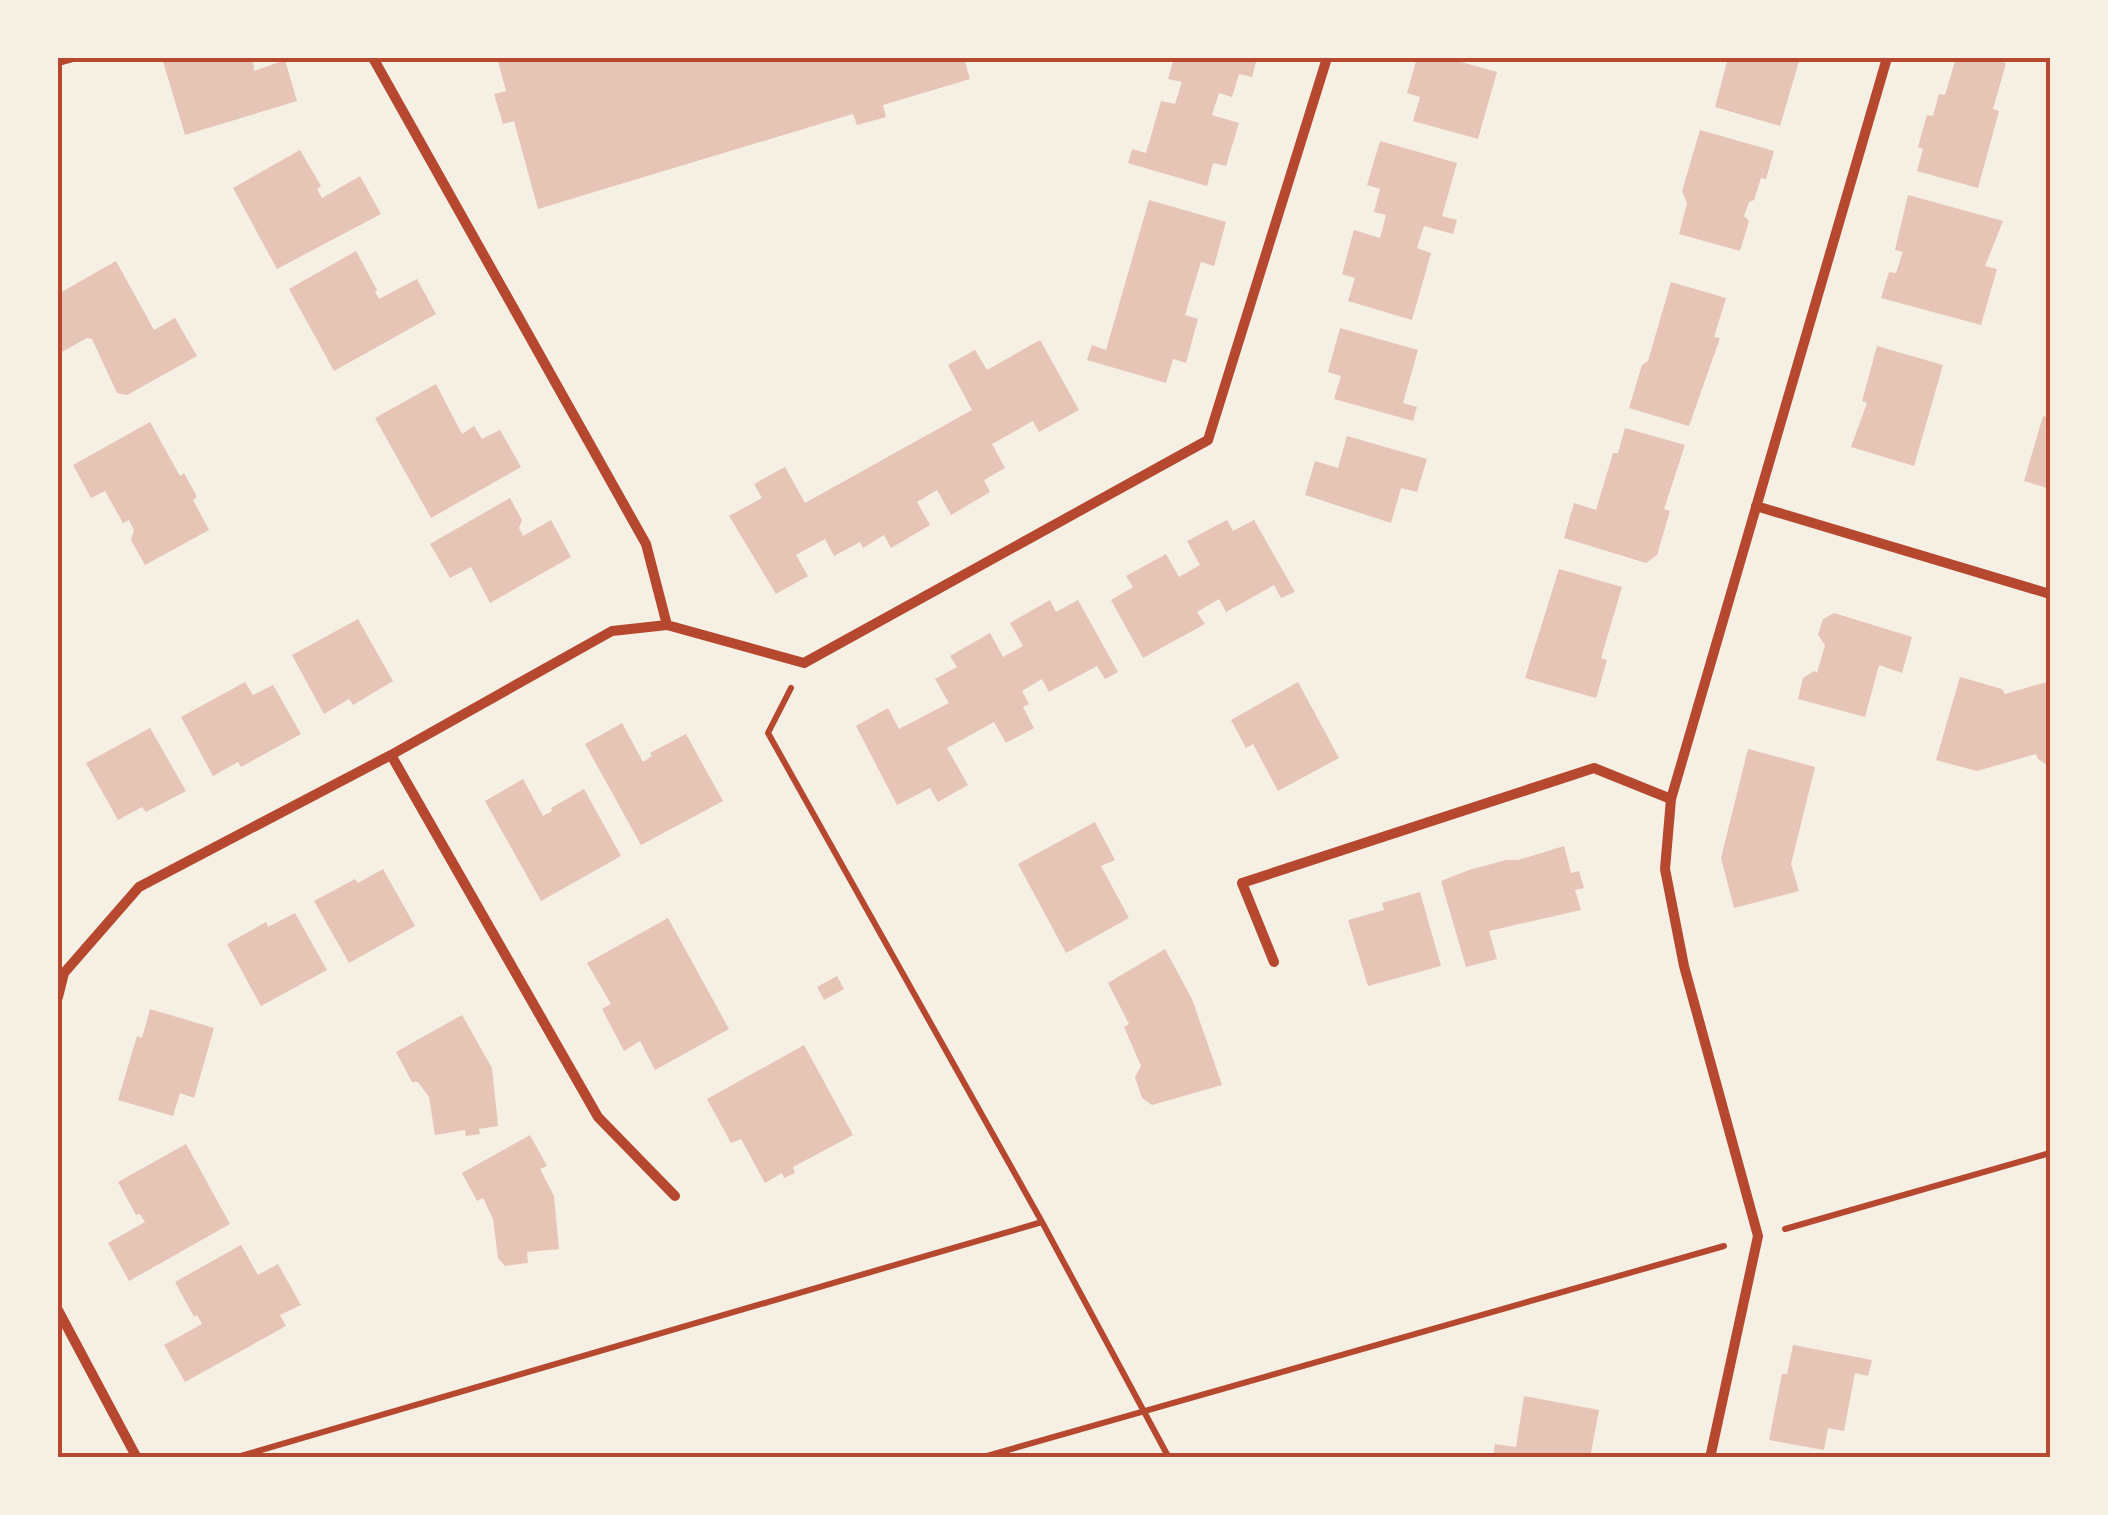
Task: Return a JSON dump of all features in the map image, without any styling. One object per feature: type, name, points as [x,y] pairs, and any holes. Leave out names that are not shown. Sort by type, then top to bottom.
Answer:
[{"type":"street","points":[[373,58],[646,544],[667,625]]},
{"type":"street","points":[[58,998],[64,973],[139,887],[391,755],[612,631],[667,625],[804,663],[1208,440],[1327,58]]},
{"type":"street","points":[[1710,1458],[1758,1236],[1680,946],[1665,869],[1671,799],[1887,58]]},
{"type":"street","points":[[1756,506],[2050,594]]},
{"type":"street","points":[[391,755],[598,1117],[675,1196]]},
{"type":"street","points":[[1274,962],[1242,882],[1594,768],[1671,799]]},
{"type":"street","points":[[58,1310],[138,1458]]},
{"type":"path","points":[[58,63],[76,58]]},
{"type":"path","points":[[804,663],[768,733],[1042,1222],[1169,1458]]},
{"type":"path","points":[[980,1458],[2050,1154]]},
{"type":"path","points":[[234,1458],[1042,1222]]},
{"type":"building","points":[[162,58],[253,58],[254,71],[285,60],[297,101],[185,135]]},
{"type":"building","points":[[497,58],[964,58],[970,79],[883,105],[886,117],[857,125],[853,114],[538,209],[514,121],[503,124],[494,94],[506,91]]},
{"type":"building","points":[[1174,58],[1257,58],[1252,77],[1239,74],[1232,97],[1219,93],[1212,115],[1239,123],[1226,166],[1213,163],[1207,186],[1128,163],[1132,149],[1146,153],[1161,101],[1175,104],[1182,82],[1168,79]]},
{"type":"building","points":[[1417,58],[1447,58],[1497,72],[1478,139],[1413,121],[1420,97],[1407,93]]},
{"type":"building","points":[[1728,58],[1800,58],[1780,126],[1715,107]]},
{"type":"building","points":[[1956,58],[2006,63],[1993,109],[1999,111],[1978,188],[1917,171],[1923,149],[1918,147],[1927,115],[1933,116],[1939,94],[1945,95]]},
{"type":"building","points":[[1700,130],[1774,151],[1766,179],[1761,178],[1744,216],[1749,221],[1740,251],[1679,234],[1687,203],[1682,191]]},
{"type":"building","points":[[1380,141],[1457,163],[1442,216],[1457,220],[1453,234],[1424,226],[1417,248],[1431,253],[1412,320],[1348,301],[1355,278],[1342,274],[1354,230],[1380,238],[1386,215],[1374,212],[1380,189],[1367,185]]},
{"type":"building","points":[[300,150],[321,186],[317,189],[322,198],[360,176],[381,214],[277,269],[233,188]]},
{"type":"building","points":[[1908,195],[2003,221],[1985,266],[1997,269],[1981,325],[1881,298],[1889,272],[1896,273],[1903,252],[1895,250]]},
{"type":"building","points":[[1149,200],[1226,222],[1214,266],[1201,262],[1185,315],[1198,319],[1186,363],[1173,359],[1166,383],[1087,360],[1092,345],[1106,350]]},
{"type":"building","points":[[356,251],[379,299],[417,279],[436,314],[334,371],[289,289]]},
{"type":"building","points":[[116,261],[154,330],[175,318],[197,356],[127,395],[117,393],[92,339],[58,354],[58,294]]},
{"type":"building","points":[[1671,282],[1726,298],[1714,337],[1720,338],[1689,426],[1629,408],[1642,365],[1648,361]]},
{"type":"building","points":[[1340,328],[1418,350],[1403,403],[1417,407],[1413,421],[1334,399],[1341,376],[1328,372]]},
{"type":"building","points":[[1040,340],[1079,410],[1039,432],[1033,421],[992,444],[1005,468],[984,480],[990,492],[951,515],[937,490],[917,502],[930,525],[891,548],[884,535],[863,548],[860,542],[834,556],[825,539],[796,555],[808,576],[776,594],[729,516],[762,498],[754,484],[785,467],[805,503],[972,410],[948,365],[975,350],[987,370]]},
{"type":"building","points":[[1877,346],[1943,365],[1914,466],[1851,447],[1867,403],[1862,401]]},
{"type":"building","points":[[436,384],[462,434],[474,426],[482,439],[500,430],[521,467],[431,518],[375,418]]},
{"type":"building","points":[[2043,416],[2050,418],[2050,489],[2024,481]]},
{"type":"building","points":[[150,422],[180,476],[184,473],[209,530],[145,565],[131,540],[134,530],[129,520],[123,523],[105,491],[91,498],[73,465]]},
{"type":"building","points":[[1625,428],[1685,445],[1664,509],[1670,511],[1657,555],[1646,563],[1564,538],[1574,503],[1596,510]]},
{"type":"building","points":[[1347,436],[1427,459],[1417,492],[1401,488],[1391,523],[1305,495],[1315,461],[1338,468]]},
{"type":"building","points":[[510,498],[522,520],[519,528],[523,536],[551,520],[571,557],[490,603],[471,567],[450,578],[430,544]]},
{"type":"building","points":[[1227,520],[1233,531],[1254,520],[1295,592],[1281,598],[1274,585],[1226,612],[1219,599],[1197,612],[1205,624],[1143,658],[1111,600],[1133,587],[1126,576],[1166,554],[1179,577],[1200,565],[1187,541]]},
{"type":"building","points":[[1559,569],[1622,587],[1601,658],[1607,660],[1596,698],[1525,678]]},
{"type":"building","points":[[1050,600],[1056,612],[1078,600],[1118,672],[1105,679],[1097,666],[1049,692],[1042,679],[1022,691],[1029,704],[1023,707],[1034,728],[1006,743],[994,722],[947,748],[968,785],[938,802],[930,788],[897,805],[856,726],[888,708],[899,729],[949,703],[935,679],[957,667],[950,656],[990,633],[1003,657],[1023,646],[1010,623]]},
{"type":"building","points":[[1834,613],[1912,637],[1902,673],[1879,665],[1865,717],[1798,699],[1803,678],[1817,673],[1825,645],[1818,635],[1823,619]]},
{"type":"building","points":[[358,619],[393,681],[353,705],[349,699],[324,714],[292,655]]},
{"type":"building","points":[[1960,677],[2002,689],[2005,694],[2050,681],[2050,767],[2036,754],[1977,771],[1936,760]]},
{"type":"building","points":[[245,682],[253,695],[273,685],[301,734],[241,767],[238,762],[213,776],[181,717]]},
{"type":"building","points":[[1298,682],[1339,758],[1278,791],[1253,744],[1246,748],[1231,720]]},
{"type":"building","points":[[622,723],[643,762],[652,756],[650,753],[686,734],[723,801],[641,845],[585,744]]},
{"type":"building","points":[[150,728],[186,791],[146,812],[142,807],[118,820],[86,763]]},
{"type":"building","points":[[1748,749],[1815,767],[1791,864],[1799,891],[1734,908],[1721,858]]},
{"type":"building","points":[[523,779],[543,816],[584,789],[621,856],[541,901],[485,801]]},
{"type":"building","points":[[1095,822],[1115,860],[1101,866],[1129,918],[1066,953],[1018,864]]},
{"type":"building","points":[[1564,846],[1571,873],[1579,871],[1584,888],[1575,890],[1581,910],[1489,931],[1497,959],[1466,967],[1441,881]]},
{"type":"building","points":[[383,869],[415,926],[349,963],[314,901]]},
{"type":"building","points":[[1420,892],[1441,966],[1368,986],[1348,920],[1384,910],[1382,903]]},
{"type":"building","points":[[295,913],[327,970],[261,1006],[227,944],[266,922],[268,927]]},
{"type":"building","points":[[668,918],[729,1029],[655,1070],[640,1041],[624,1051],[602,1009],[611,1004],[587,963]]},
{"type":"building","points":[[1165,949],[1192,999],[1222,1085],[1152,1105],[1142,1098],[1135,1077],[1141,1066],[1124,1027],[1129,1024],[1108,983]]},
{"type":"building","points":[[837,976],[844,989],[824,1000],[817,987]]},
{"type":"building","points":[[150,1009],[214,1028],[194,1098],[180,1093],[173,1116],[118,1100],[137,1036],[142,1038]]},
{"type":"building","points":[[462,1015],[492,1068],[498,1126],[466,1136],[465,1130],[435,1135],[429,1097],[418,1082],[412,1082],[396,1052]]},
{"type":"building","points":[[804,1045],[853,1135],[793,1167],[795,1173],[784,1178],[782,1173],[765,1183],[741,1139],[731,1143],[707,1099]]},
{"type":"building","points":[[530,1135],[547,1166],[540,1169],[554,1196],[559,1249],[527,1252],[528,1263],[505,1266],[498,1258],[493,1219],[483,1198],[477,1201],[462,1173]]},
{"type":"building","points":[[186,1144],[230,1224],[129,1281],[108,1243],[145,1222],[140,1214],[136,1215],[118,1182]]},
{"type":"building","points":[[241,1245],[258,1275],[278,1264],[301,1305],[280,1315],[286,1326],[185,1382],[164,1345],[202,1324],[175,1282]]},
{"type":"building","points":[[1793,1345],[1872,1360],[1868,1376],[1855,1373],[1844,1431],[1828,1428],[1824,1450],[1769,1440],[1782,1374],[1787,1374]]},
{"type":"building","points":[[1524,1396],[1599,1410],[1590,1458],[1493,1458],[1495,1444],[1516,1447]]}]
